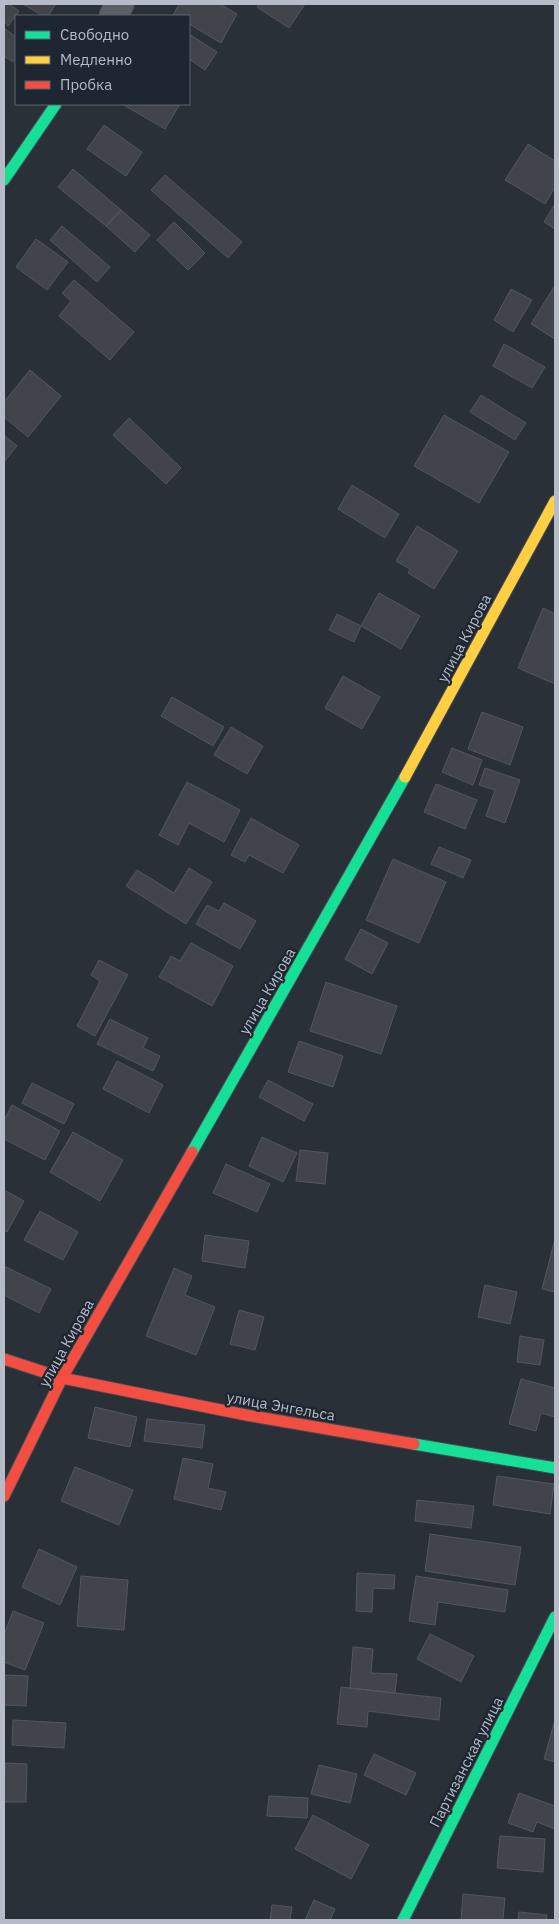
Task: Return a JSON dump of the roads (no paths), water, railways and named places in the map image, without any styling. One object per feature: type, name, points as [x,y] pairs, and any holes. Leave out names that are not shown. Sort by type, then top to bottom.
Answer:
[{"type":"street","points":[[114,15],[120,4]]},
{"type":"street","points":[[4,180],[55,105]]},
{"type":"street","name":"улица Кирова","points":[[4,1496],[62,1378],[386,814],[555,501]]},
{"type":"street","name":"улица Энгельса","points":[[4,1359],[62,1378],[246,1415],[555,1468]]},
{"type":"street","name":"Партизанская улица","points":[[403,1920],[555,1617]]}]
